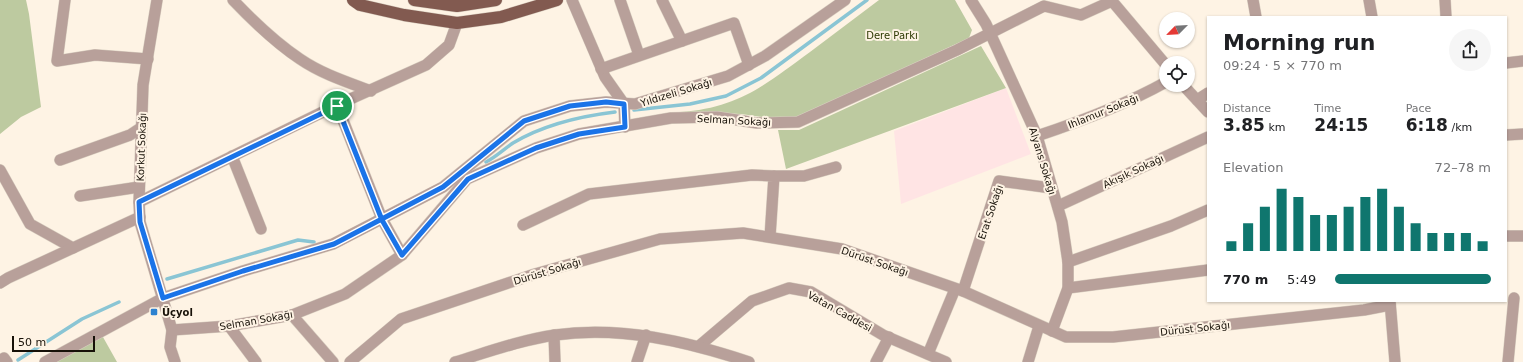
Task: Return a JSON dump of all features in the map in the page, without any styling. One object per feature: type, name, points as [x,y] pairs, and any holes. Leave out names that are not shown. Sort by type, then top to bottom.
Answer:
[{"type":"main road","points":[[353,0],[360,5],[404,16],[458,23],[501,17],[557,0]]},
{"type":"main road","points":[[414,0],[457,6],[496,0]]},
{"type":"street","points":[[65,0],[57,60],[96,55],[148,59]]},
{"type":"street","name":"Korkut Sokağı","points":[[156,0],[143,85],[139,202],[140,217],[172,330],[170,347],[175,362]]},
{"type":"street","points":[[233,0],[252,20],[300,59],[336,78],[371,91]]},
{"type":"street","points":[[572,0],[605,77],[624,104],[625,127]]},
{"type":"street","points":[[620,0],[639,55]]},
{"type":"street","points":[[662,0],[682,41]]},
{"type":"street","name":"Yıldızeli Sokağı","points":[[45,362],[163,298],[243,271],[334,244],[382,220],[443,187],[524,121],[570,106],[606,102],[635,104],[728,76],[765,56],[845,0]]},
{"type":"street","name":"Alyans Sokağı","points":[[971,0],[990,33],[1037,136],[1051,188],[1058,206],[1068,262],[1068,288],[1052,332]]},
{"type":"street","points":[[1252,0],[1256,16]]},
{"type":"street","points":[[1369,0],[1372,16]]},
{"type":"street","points":[[1445,0],[1446,16]]},
{"type":"street","points":[[1112,1],[1159,57]]},
{"type":"street","name":"Selman Sokağı","points":[[172,330],[229,326],[292,315],[345,294],[402,255],[468,179],[536,148],[579,134],[671,118],[696,117],[738,119],[756,123],[798,122],[990,33],[1044,6],[1081,15],[1112,1]]},
{"type":"street","points":[[139,202],[232,156],[426,65],[449,45],[458,23]]},
{"type":"street","points":[[602,68],[734,23],[749,65]]},
{"type":"street","points":[[1507,63],[1523,61]]},
{"type":"street","name":"Ihlamur Sokağı","points":[[1037,136],[1088,119],[1159,86]]},
{"type":"street","points":[[1190,92],[1207,111]]},
{"type":"street","points":[[1197,100],[1207,94]]},
{"type":"street","points":[[337,106],[382,220],[402,255]]},
{"type":"street","points":[[60,160],[130,135],[142,127]]},
{"type":"street","points":[[1507,135],[1523,134]]},
{"type":"street","name":"Akışık Sokağı","points":[[1058,206],[1207,136]]},
{"type":"street","points":[[232,156],[261,229]]},
{"type":"street","points":[[523,225],[589,194],[752,175],[804,176],[836,166]]},
{"type":"street","points":[[0,170],[30,224],[73,248]]},
{"type":"street","points":[[770,237],[774,176]]},
{"type":"street","name":"Erat Sokağı","points":[[928,354],[959,290],[999,181],[1051,188]]},
{"type":"street","points":[[80,196],[139,188]]},
{"type":"street","points":[[1068,262],[1177,224],[1207,210]]},
{"type":"street","points":[[0,283],[140,217]]},
{"type":"street","name":"Dürüst Sokağı","points":[[350,362],[401,319],[535,274],[660,239],[743,233],[842,249],[959,290],[1066,338],[1113,337],[1364,310],[1390,303]]},
{"type":"street","points":[[1507,236],[1523,236]]},
{"type":"street","points":[[1068,288],[1207,270]]},
{"type":"street","name":"Vatan Caddesi","points":[[699,346],[752,301],[789,288],[811,292],[888,337],[946,362]]},
{"type":"street","points":[[1508,362],[1514,298]]},
{"type":"street","points":[[1390,303],[1395,362]]},
{"type":"street","points":[[292,315],[334,362]]},
{"type":"street","points":[[229,326],[256,362]]},
{"type":"street","points":[[1028,362],[1039,326]]},
{"type":"street","points":[[455,362],[554,335],[599,332],[646,336],[699,346],[749,362]]},
{"type":"street","points":[[554,335],[555,362]]},
{"type":"street","points":[[637,362],[646,336]]},
{"type":"street","points":[[876,362],[888,337]]},
{"type":"shaded area","points":[[1006,88],[1031,154],[901,204],[894,131]]},
{"type":"green space","points":[[0,0],[26,0],[41,107],[21,117],[0,134]]},
{"type":"green space","name":"Dere Parkı","points":[[879,0],[955,0],[972,30],[969,38],[797,118],[769,118],[741,114],[680,112],[718,106],[750,93],[779,75]]},
{"type":"green space","points":[[981,46],[1006,88],[786,169],[778,130],[799,130]]},
{"type":"green space","points":[[99,330],[117,362],[54,362]]},
{"type":"waterway","points":[[634,110],[690,104],[726,96],[761,78],[867,0]]},
{"type":"waterway","points":[[486,162],[513,143],[537,131],[563,122],[615,112]]},
{"type":"waterway","points":[[167,279],[298,240],[314,242]]},
{"type":"waterway","points":[[18,360],[82,319],[119,302]]},
{"type":"place","name":"Üçyol","points":[[154,312]]},
{"type":"route","points":[[337,106],[139,202],[140,222],[163,298],[243,271],[334,244],[382,220],[443,187],[524,121],[570,106],[606,102],[624,104],[625,127],[579,134],[536,148],[468,179],[402,255],[382,220],[337,106]]}]
